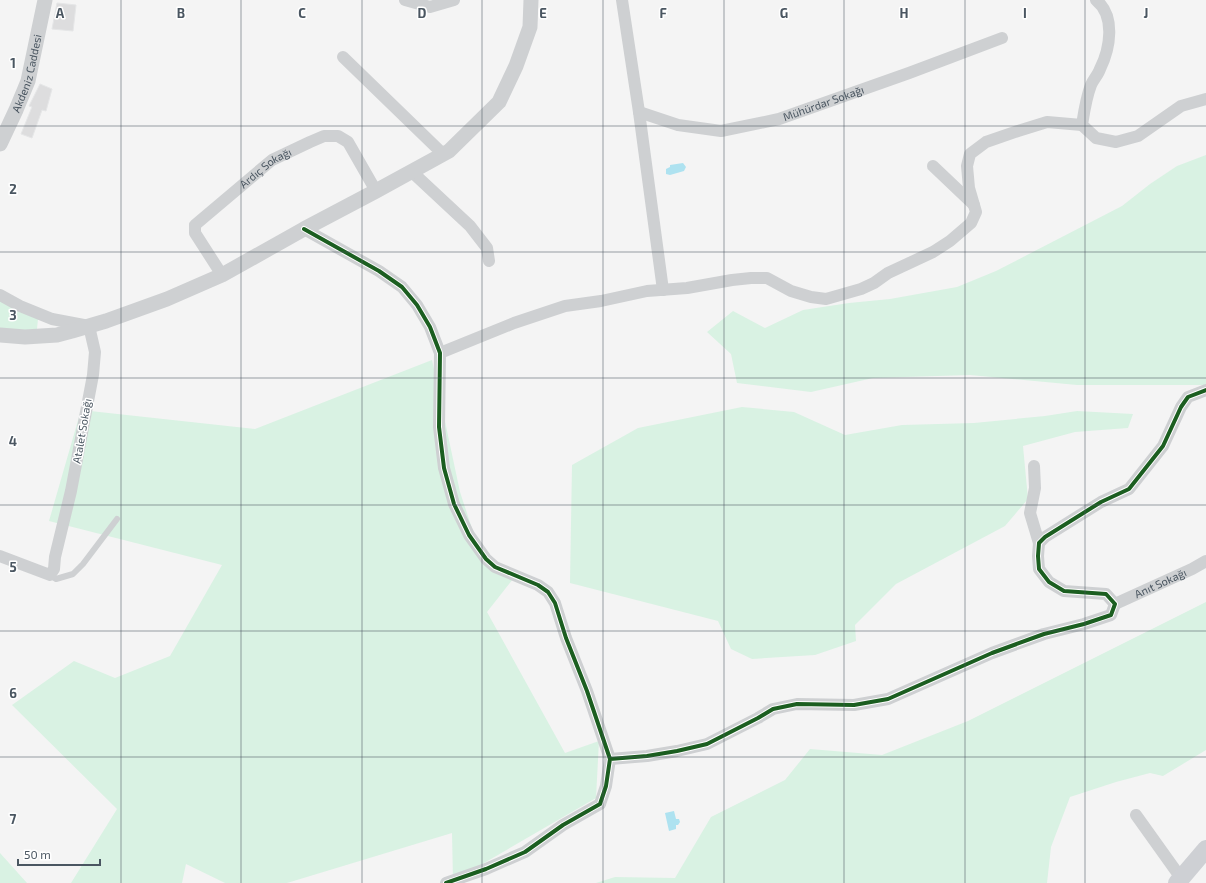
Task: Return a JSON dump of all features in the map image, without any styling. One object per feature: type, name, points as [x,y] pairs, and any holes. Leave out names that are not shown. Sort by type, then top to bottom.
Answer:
[{"type":"main road","points":[[1179,880],[1206,850]]},
{"type":"street","name":"Akdeniz Caddesi","points":[[0,144],[28,81],[45,0]]},
{"type":"street","points":[[406,0],[430,7],[454,0]]},
{"type":"street","points":[[0,335],[25,338],[46,337],[89,326],[167,299],[222,275],[449,151],[500,102],[516,66],[530,27],[531,0]]},
{"type":"street","points":[[622,0],[663,290]]},
{"type":"street","points":[[1082,125],[1085,106],[1091,85],[1100,70],[1110,37],[1108,16],[1096,0]]},
{"type":"street","name":"Mühürdar Sokağı","points":[[639,112],[678,125],[722,131],[778,119],[909,73],[1002,38]]},
{"type":"street","points":[[343,57],[443,154]]},
{"type":"street","points":[[440,353],[514,323],[565,306],[601,301],[647,291],[687,288],[732,280],[767,278],[790,291],[811,297],[826,299],[861,289],[874,283],[888,273],[933,252],[950,241],[971,223],[976,212],[969,188],[967,166],[970,154],[986,142],[1047,122],[1082,125],[1096,138],[1116,142],[1138,136],[1182,106],[1206,99]]},
{"type":"street","name":"Ardıç Sokağı","points":[[222,275],[195,233],[195,225],[272,160],[324,136],[338,136],[348,142],[376,191]]},
{"type":"street","points":[[933,166],[974,205]]},
{"type":"street","points":[[412,171],[470,226],[487,248],[489,261]]},
{"type":"street","points":[[304,229],[379,270],[402,287],[417,305],[430,327],[440,353],[439,427],[444,468],[454,504],[469,535],[486,560],[495,567],[538,585],[548,592],[555,603],[566,638],[587,691],[610,759],[606,786],[600,804],[563,825],[525,852],[486,869],[446,883]]},
{"type":"street","points":[[0,295],[20,306],[52,319],[89,326]]},
{"type":"street","name":"Atalet Sokağı","points":[[50,575],[54,569],[55,557],[71,491],[93,375],[95,352],[89,326]]},
{"type":"street","points":[[1039,543],[1045,537],[1101,502],[1129,488],[1163,446],[1181,407],[1188,397],[1206,390]]},
{"type":"street","points":[[610,759],[647,756],[707,744],[773,709],[797,704],[854,705],[888,700],[992,653],[1044,634],[1084,624],[1111,615],[1115,604],[1106,594],[1064,591],[1049,582],[1039,569],[1039,543],[1030,513],[1035,488],[1034,466]]},
{"type":"street","points":[[0,556],[50,575]]},
{"type":"street","name":"Anıt Sokağı","points":[[1115,604],[1192,569],[1206,561]]},
{"type":"street","points":[[1136,814],[1179,880]]},
{"type":"lane","points":[[50,575],[56,579],[73,574],[83,564],[117,520]]},
{"type":"green space","points":[[1206,155],[1206,385],[1077,385],[970,375],[873,378],[811,392],[737,383],[731,354],[707,332],[733,311],[765,328],[803,310],[890,299],[957,287],[996,271],[1122,206],[1150,184],[1177,166]]},
{"type":"green space","points":[[0,295],[38,319],[37,329],[0,339]]},
{"type":"green space","points":[[432,360],[460,492],[481,556],[513,579],[487,612],[565,753],[599,741],[596,798],[453,881],[452,833],[287,883],[225,883],[186,864],[182,883],[71,883],[117,809],[12,705],[74,661],[115,678],[170,656],[222,565],[49,521],[81,410],[255,429]]},
{"type":"green space","points":[[742,407],[794,412],[845,435],[902,425],[974,423],[1045,416],[1077,411],[1133,414],[1128,428],[1075,432],[1023,446],[1028,499],[1005,526],[896,584],[855,625],[856,641],[815,655],[752,659],[731,649],[718,621],[570,583],[572,465],[638,428]]},
{"type":"green space","points":[[1206,602],[1206,750],[1163,776],[1150,773],[1070,797],[1051,847],[1047,883],[596,883],[615,877],[675,878],[711,817],[785,780],[810,749],[882,755],[968,721]]},
{"type":"green space","points":[[0,853],[27,883],[0,883]]},
{"type":"water","points":[[683,163],[686,167],[684,171],[670,175],[666,174],[666,169],[670,167],[670,165]]},
{"type":"water","points":[[674,811],[676,819],[679,819],[680,822],[676,825],[676,829],[669,831],[665,813]]},
{"type":"building","points":[[57,3],[76,5],[73,31],[52,29]]},
{"type":"building","points":[[40,84],[52,89],[46,111],[42,110],[32,138],[21,134],[32,107],[29,106]]},
{"type":"cycle path","points":[[304,229],[379,271],[402,287],[417,305],[430,327],[440,353],[439,427],[444,468],[454,504],[469,535],[486,559],[495,567],[538,585],[548,592],[555,603],[566,638],[587,691],[610,759],[606,786],[600,804],[563,825],[525,852],[486,869],[446,883]]},
{"type":"cycle path","points":[[610,759],[647,756],[707,744],[773,709],[797,704],[854,705],[888,699],[992,653],[1044,634],[1084,624],[1111,615],[1115,604],[1106,594],[1064,591],[1049,582],[1039,569],[1039,543],[1045,537],[1101,502],[1129,489],[1163,446],[1181,407],[1188,397],[1206,390]]}]
